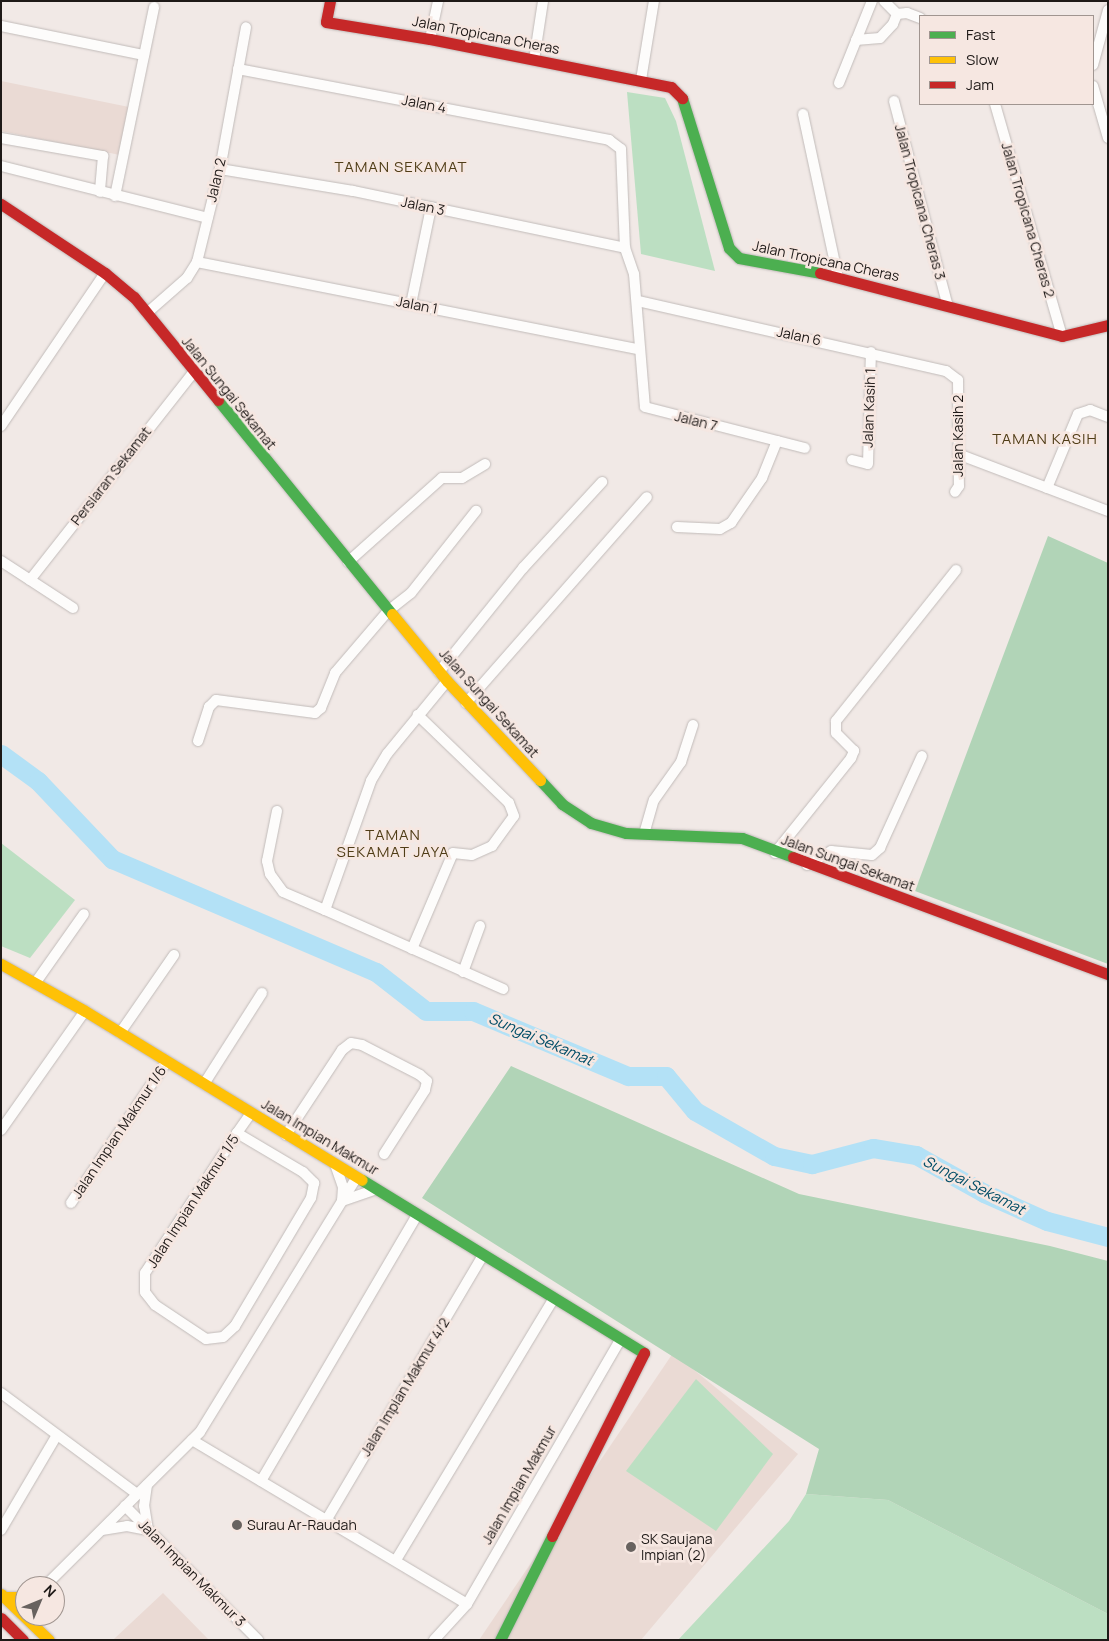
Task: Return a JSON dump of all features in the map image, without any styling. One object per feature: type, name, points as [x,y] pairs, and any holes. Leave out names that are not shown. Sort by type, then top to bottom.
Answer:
[{"type":"street","name":"Jalan Tropicana Cheras","points":[[330,1],[326,22],[430,38],[671,87],[681,95],[688,109],[729,248],[739,258],[838,277],[947,303],[1062,336],[1080,334],[1108,325]]},
{"type":"street","points":[[430,38],[438,1]]},
{"type":"street","points":[[534,60],[543,1]]},
{"type":"street","points":[[641,80],[654,1]]},
{"type":"street","points":[[839,83],[872,1]]},
{"type":"street","points":[[884,1],[897,14]]},
{"type":"street","points":[[115,196],[154,7]]},
{"type":"street","points":[[1094,63],[1104,38],[1108,10]]},
{"type":"street","points":[[897,14],[907,13],[919,18]]},
{"type":"street","points":[[856,40],[880,38],[893,24],[897,14]]},
{"type":"street","points":[[1,26],[144,55]]},
{"type":"street","name":"Jalan 2","points":[[147,313],[187,278],[196,262],[220,169],[246,27]]},
{"type":"street","name":"Jalan 4","points":[[238,69],[609,140],[620,149],[625,248]]},
{"type":"street","points":[[1094,89],[1108,138]]},
{"type":"street","name":"Jalan Tropicana Cheras 3","points":[[894,102],[947,303]]},
{"type":"street","name":"Jalan Tropicana Cheras 2","points":[[995,105],[1062,336]]},
{"type":"street","points":[[803,114],[838,277]]},
{"type":"street","points":[[1,138],[103,156],[100,192]]},
{"type":"street","points":[[1,166],[208,218]]},
{"type":"street","name":"Jalan 3","points":[[220,169],[431,207],[625,248]]},
{"type":"street","name":"Jalan Sungai Sekamat","points":[[1,204],[105,273],[134,297],[193,373],[439,672],[562,804],[591,824],[644,834],[742,838],[775,853],[1108,974]]},
{"type":"street","points":[[411,304],[431,207]]},
{"type":"street","points":[[625,248],[634,274],[638,302],[638,349]]},
{"type":"street","name":"Jalan 1","points":[[196,262],[638,349]]},
{"type":"street","points":[[1,426],[105,273]]},
{"type":"street","name":"Jalan 6","points":[[638,302],[871,352],[946,371],[958,380]]},
{"type":"street","name":"Jalan 7","points":[[638,349],[645,407],[805,448]]},
{"type":"street","name":"Jalan Kasih 1","points":[[852,460],[868,464],[871,352]]},
{"type":"street","name":"Persiaran Sekamat","points":[[30,580],[193,373]]},
{"type":"street","name":"Jalan Kasih 2","points":[[955,492],[959,486],[958,380]]},
{"type":"street","points":[[1047,488],[1078,414],[1090,410],[1108,417]]},
{"type":"street","points":[[677,527],[720,529],[731,523],[762,478],[777,441]]},
{"type":"street","points":[[958,454],[1108,512]]},
{"type":"street","points":[[348,562],[442,478],[462,478],[485,464]]},
{"type":"street","points":[[439,672],[523,568],[602,482]]},
{"type":"street","points":[[466,703],[647,497]]},
{"type":"street","points":[[198,741],[209,707],[216,700],[315,713],[322,708],[335,672],[388,611],[411,593],[476,511]]},
{"type":"street","points":[[1,561],[72,608]]},
{"type":"street","points":[[775,853],[851,758],[854,751],[836,733],[836,720],[956,570]]},
{"type":"street","points":[[325,910],[371,781],[387,754],[447,681]]},
{"type":"street","points":[[412,949],[453,853],[472,856],[492,846],[511,823],[513,811],[418,715]]},
{"type":"street","points":[[644,834],[654,800],[681,762],[693,725]]},
{"type":"street","points":[[807,864],[831,851],[872,855],[880,848],[922,756]]},
{"type":"street","points":[[276,811],[268,861],[270,874],[283,892],[503,989]]},
{"type":"street","points":[[36,982],[84,914]]},
{"type":"street","points":[[463,972],[480,926]]},
{"type":"street","points":[[120,1033],[174,955]]},
{"type":"street","name":"Jalan Impian Makmur","points":[[1,964],[36,982],[645,1353],[500,1640]]},
{"type":"street","points":[[204,1084],[262,993]]},
{"type":"street","points":[[1,1130],[84,1011]]},
{"type":"street","points":[[286,1135],[342,1050],[351,1043],[362,1045],[420,1074],[427,1081],[425,1090],[384,1154]]},
{"type":"street","name":"Jalan Impian Makmur 1/6","points":[[71,1203],[166,1062]]},
{"type":"street","name":"Jalan Impian Makmur 1/5","points":[[237,1133],[303,1172],[314,1183],[311,1198],[235,1326],[223,1337],[206,1339],[155,1305],[145,1292],[145,1273],[237,1133],[251,1113]]},
{"type":"street","points":[[335,1164],[343,1187],[342,1201]]},
{"type":"street","points":[[55,1576],[200,1432],[357,1177]]},
{"type":"street","points":[[342,1201],[376,1189]]},
{"type":"street","points":[[261,1481],[417,1214]]},
{"type":"street","name":"Jalan Impian Makmur 4/2","points":[[327,1519],[483,1255]]},
{"type":"street","points":[[396,1560],[554,1298]]},
{"type":"street","name":"Jalan Impian Makmur","points":[[434,1640],[467,1604],[621,1338]]},
{"type":"street","points":[[1,1393],[138,1494]]},
{"type":"street","points":[[1,1530],[57,1436]]},
{"type":"street","points":[[192,1440],[467,1604]]},
{"type":"street","points":[[101,1530],[118,1526],[148,1530],[144,1506],[147,1485]]},
{"type":"street","name":"Jalan Impian Makmur 3","points":[[126,1506],[258,1640]]},
{"type":"street","points":[[3,1596],[15,1604]]},
{"type":"street","points":[[1,1618],[23,1640]]},
{"type":"street","points":[[39,1626],[49,1640]]},
{"type":"shaded area","points":[[1,81],[129,107],[120,155],[1,131]]},
{"type":"shaded area","name":"SK Saujana Impian (2)","points":[[673,1353],[798,1454],[641,1640],[479,1640]]},
{"type":"shaded area","points":[[163,1593],[209,1640],[113,1640],[115,1638]]},
{"type":"green space","points":[[627,92],[665,98],[676,121],[715,271],[641,254]]},
{"type":"green space","points":[[1048,536],[1108,563],[1108,964],[915,891]]},
{"type":"green space","points":[[1,843],[75,900],[30,958],[1,946]]},
{"type":"green space","points":[[511,1066],[799,1194],[1050,1246],[1108,1261],[1108,1614],[888,1500],[806,1494],[819,1449],[422,1198]]},
{"type":"green space","points":[[696,1379],[773,1454],[716,1531],[626,1471]]},
{"type":"green space","points":[[806,1494],[888,1500],[1108,1614],[1108,1640],[678,1640],[789,1521]]},
{"type":"waterway","name":"Sungai Sekamat","points":[[1,754],[38,781],[112,859],[376,972],[426,1011],[473,1011],[628,1076],[666,1076],[695,1111],[774,1156],[812,1164],[873,1148],[916,1155],[984,1193],[1047,1221],[1108,1237]]},
{"type":"traffic: fast","points":[[682,98],[729,248],[739,258],[820,273]]},
{"type":"traffic: fast","points":[[218,400],[392,614]]},
{"type":"traffic: fast","points":[[540,780],[562,804],[591,823],[626,833],[742,838],[793,857]]},
{"type":"traffic: fast","points":[[362,1180],[644,1353]]},
{"type":"traffic: fast","points":[[500,1640],[552,1536]]},
{"type":"traffic: slow","points":[[392,614],[447,681],[540,780]]},
{"type":"traffic: slow","points":[[1,964],[85,1011],[362,1180]]},
{"type":"traffic: slow","points":[[1,1594],[49,1640]]},
{"type":"traffic: slow","points":[[5,1597],[15,1597]]},
{"type":"traffic: jam","points":[[330,1],[326,22],[430,39],[671,87],[682,98]]},
{"type":"traffic: jam","points":[[1,204],[105,273],[134,297],[218,400]]},
{"type":"traffic: jam","points":[[820,273],[1062,336],[1108,325]]},
{"type":"traffic: jam","points":[[793,857],[1108,974]]},
{"type":"traffic: jam","points":[[552,1536],[644,1353]]},
{"type":"traffic: jam","points":[[1,1618],[23,1640]]},
{"type":"place","name":"Surau Ar-Raudah","points":[[237,1525]]},
{"type":"place","name":"SK Saujana Impian (2)","points":[[631,1547]]},
{"type":"district","name":"TAMAN SEKAMAT","points":[[401,167]]},
{"type":"district","name":"TAMAN KASIH","points":[[1045,439]]},
{"type":"district","name":"TAMAN SEKAMAT JAYA","points":[[393,842]]}]
